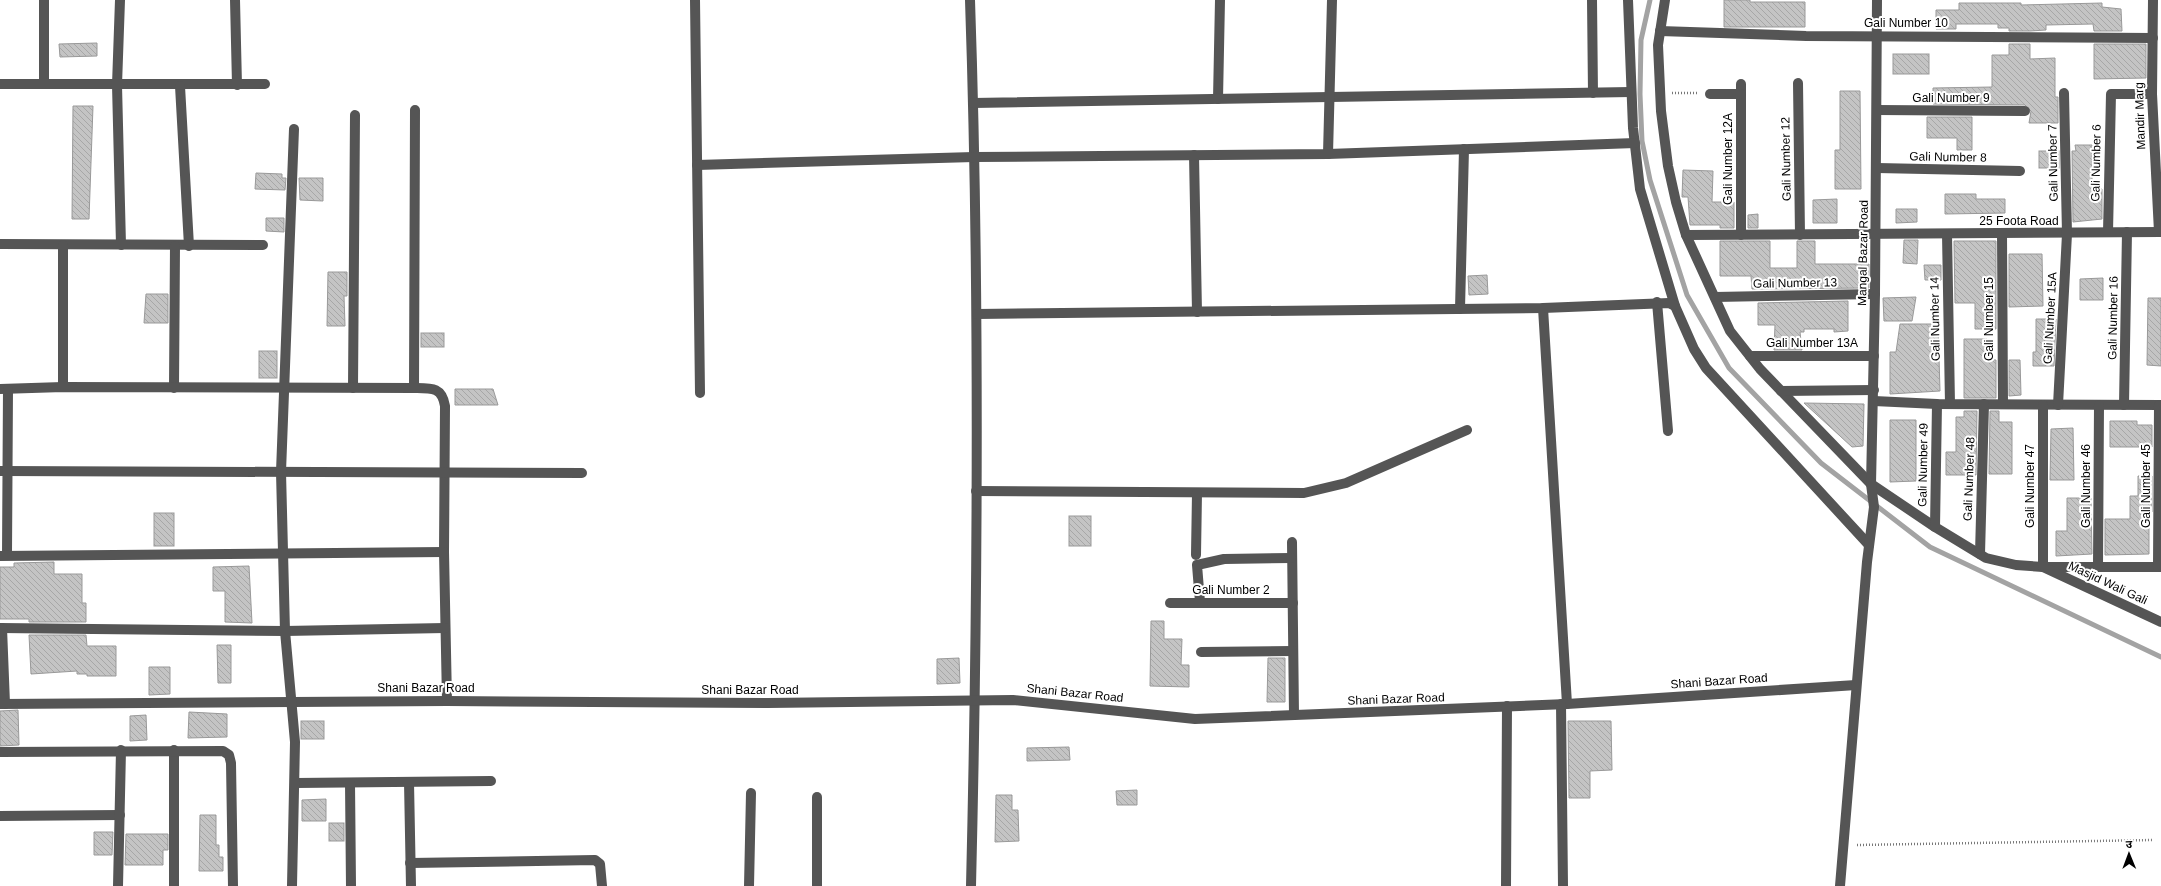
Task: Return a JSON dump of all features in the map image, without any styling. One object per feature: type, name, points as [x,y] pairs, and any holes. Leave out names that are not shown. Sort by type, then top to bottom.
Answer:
[{"type":"street","points":[[44,0],[44,84]]},
{"type":"street","points":[[120,0],[117,85],[121,245]]},
{"type":"street","points":[[235,0],[237,85]]},
{"type":"street","points":[[695,0],[700,393]]},
{"type":"street","points":[[970,0],[977,314],[975,700],[971,886]]},
{"type":"street","points":[[1218,100],[1220,0]]},
{"type":"street","points":[[1328,154],[1332,0]]},
{"type":"street","points":[[1592,0],[1593,93]]},
{"type":"street","points":[[1628,0],[1631,92],[1640,189],[1675,306],[1691,344],[1706,368],[1869,544]]},
{"type":"street","points":[[1665,0],[1658,45],[1660,92],[1668,166],[1686,235],[1730,331],[1750,356],[1781,391],[1871,484],[1935,527],[1980,554],[2001,562],[2043,567],[2160,567]]},
{"type":"street","name":"Mangal Bazar Road","points":[[1840,886],[1842,845],[1856,685],[1870,529],[1874,507],[1871,484],[1874,401],[1877,168],[1877,0]]},
{"type":"street","name":"Mandir Marg","points":[[2153,0],[2156,42],[2152,94],[2160,232]]},
{"type":"street","name":"Gali Number 10","points":[[1660,31],[1806,36],[1877,36],[2156,42]]},
{"type":"street","name":"Gali Number 12","points":[[1798,83],[1800,235]]},
{"type":"street","points":[[0,84],[180,86],[265,84]]},
{"type":"street","points":[[180,86],[189,246]]},
{"type":"street","name":"Gali Number 12A","points":[[1710,94],[1741,89],[1741,235]]},
{"type":"street","points":[[973,103],[1631,92]]},
{"type":"street","name":"Gali Number 7","points":[[2064,93],[2067,234]]},
{"type":"street","name":"Gali Number 6","points":[[2108,232],[2111,94],[2152,94]]},
{"type":"street","points":[[414,388],[415,110]]},
{"type":"street","name":"Gali Number 9","points":[[1877,110],[2025,111]]},
{"type":"street","points":[[353,388],[355,115]]},
{"type":"street","points":[[292,886],[296,783],[295,742],[290,702],[285,631],[281,472],[286,388],[294,129]]},
{"type":"street","points":[[697,165],[974,156],[1328,154],[1635,143]]},
{"type":"street","points":[[1460,309],[1464,149]]},
{"type":"street","points":[[1194,155],[1197,312]]},
{"type":"street","name":"Gali Number 8","points":[[1877,168],[2020,171]]},
{"type":"street","name":"Gali Number 16","points":[[2124,405],[2127,232]]},
{"type":"street","name":"25 Foota Road","points":[[1686,235],[2067,234],[2160,232]]},
{"type":"street","name":"Gali Number 14","points":[[1947,234],[1950,404]]},
{"type":"street","name":"Gali Number 15","points":[[2002,234],[2003,404]]},
{"type":"street","name":"Gali Number 15A","points":[[2058,405],[2067,234]]},
{"type":"street","points":[[0,244],[175,246],[263,245]]},
{"type":"street","points":[[63,244],[63,387]]},
{"type":"street","points":[[174,388],[175,246]]},
{"type":"street","name":"Gali Number 13","points":[[1715,297],[1875,294]]},
{"type":"street","points":[[977,314],[1543,308],[1657,302],[1669,303],[1675,306]]},
{"type":"street","points":[[1657,302],[1668,432]]},
{"type":"street","points":[[1543,308],[1564,704],[1563,886]]},
{"type":"street","name":"Gali Number 13A","points":[[1750,356],[1874,356]]},
{"type":"street","points":[[444,552],[4,555],[4,389],[63,387],[414,388],[437,390],[443,396],[446,472],[444,552],[447,701]]},
{"type":"street","points":[[1781,391],[1874,390]]},
{"type":"street","points":[[1874,401],[1937,404],[2160,405]]},
{"type":"street","name":"Gali Number 49","points":[[1935,527],[1937,404]]},
{"type":"street","name":"Gali Number 48","points":[[1980,554],[1984,404]]},
{"type":"street","name":"Gali Number 47","points":[[2043,405],[2043,567]]},
{"type":"street","name":"Gali Number 46","points":[[2098,567],[2099,405]]},
{"type":"street","name":"Gali Number 45","points":[[2160,405],[2160,567]]},
{"type":"street","points":[[976,491],[1304,493],[1346,483],[1468,430]]},
{"type":"street","points":[[4,471],[582,473]]},
{"type":"street","points":[[1196,554],[1197,493]]},
{"type":"street","points":[[1292,542],[1294,715]]},
{"type":"street","points":[[1200,602],[1196,566],[1224,559],[1291,558]]},
{"type":"street","name":"Masjid Wali Gali","points":[[2043,567],[2161,622]]},
{"type":"street","name":"Gali Number 2","points":[[1170,603],[1293,603]]},
{"type":"street","points":[[3,704],[1,628],[285,631],[445,628]]},
{"type":"street","points":[[1201,652],[1293,651]]},
{"type":"street","name":"Shani Bazar Road","points":[[3,704],[447,701],[768,703],[1013,700],[1195,719],[1564,704],[1856,685]]},
{"type":"street","points":[[1506,886],[1507,706]]},
{"type":"street","points":[[0,752],[214,749],[223,751],[229,755],[233,886]]},
{"type":"street","points":[[118,886],[121,750]]},
{"type":"street","points":[[174,750],[174,886]]},
{"type":"street","points":[[296,783],[491,781]]},
{"type":"street","points":[[350,782],[351,886]]},
{"type":"street","points":[[409,782],[411,886]]},
{"type":"street","points":[[750,793],[750,886]]},
{"type":"street","points":[[817,797],[817,886]]},
{"type":"street","points":[[0,816],[120,815]]},
{"type":"street","points":[[410,862],[595,860],[600,864],[602,886]]},
{"type":"path","points":[[1660,92],[1710,94]]},
{"type":"path","points":[[1842,845],[2153,840]]},
{"type":"building","points":[[1724,0],[1750,0],[1750,2],[1805,2],[1805,27],[1724,27]]},
{"type":"building","points":[[1959,3],[2021,3],[2021,5],[2102,3],[2102,7],[2121,9],[2122,31],[2094,31],[2093,24],[2046,25],[2046,30],[2030,31],[2009,31],[2009,28],[1998,28],[1998,24],[1956,24],[1956,29],[1936,29],[1936,10],[1959,10]]},
{"type":"building","points":[[97,43],[97,56],[60,57],[59,44]]},
{"type":"building","points":[[2009,44],[2030,44],[2030,59],[2055,58],[2055,97],[2058,97],[2058,123],[2029,123],[2031,111],[2025,105],[1933,104],[1933,88],[1992,87],[1992,55],[2009,55]]},
{"type":"building","points":[[2094,44],[2146,44],[2146,78],[2094,79]]},
{"type":"building","points":[[1893,54],[1929,54],[1929,74],[1893,74]]},
{"type":"building","points":[[1840,91],[1860,91],[1861,189],[1835,189],[1835,150],[1840,150]]},
{"type":"building","points":[[73,106],[93,106],[89,219],[72,219]]},
{"type":"building","points":[[1927,117],[1972,117],[1972,150],[1957,150],[1957,138],[1927,138]]},
{"type":"building","points":[[2075,145],[2092,145],[2092,189],[2102,189],[2102,219],[2073,222],[2072,151],[2076,151]]},
{"type":"building","points":[[2039,151],[2059,151],[2059,168],[2039,168]]},
{"type":"building","points":[[1683,170],[1713,171],[1712,202],[1734,202],[1734,228],[1720,228],[1720,225],[1690,225],[1688,197],[1682,197]]},
{"type":"building","points":[[256,173],[282,174],[282,178],[286,178],[285,190],[255,189]]},
{"type":"building","points":[[299,178],[323,178],[323,201],[300,200]]},
{"type":"building","points":[[1945,194],[1976,194],[1976,199],[2005,199],[2005,213],[1945,214]]},
{"type":"building","points":[[1837,199],[1837,223],[1813,223],[1813,200]]},
{"type":"building","points":[[1896,209],[1917,209],[1917,222],[1896,223]]},
{"type":"building","points":[[1758,214],[1758,228],[1748,228],[1748,215]]},
{"type":"building","points":[[266,218],[284,218],[284,232],[266,231]]},
{"type":"building","points":[[1904,240],[1918,240],[1917,264],[1903,263]]},
{"type":"building","points":[[1720,241],[1770,241],[1770,268],[1797,268],[1797,241],[1815,241],[1815,264],[1869,264],[1869,288],[1752,289],[1751,276],[1720,276]]},
{"type":"building","points":[[1954,241],[1996,241],[1996,329],[1975,329],[1975,303],[1955,303]]},
{"type":"building","points":[[2009,254],[2042,254],[2043,306],[2009,307]]},
{"type":"building","points":[[1924,265],[1941,265],[1941,280],[1925,280]]},
{"type":"building","points":[[328,272],[347,272],[347,296],[344,296],[345,326],[327,326]]},
{"type":"building","points":[[1487,275],[1488,294],[1469,295],[1468,276]]},
{"type":"building","points":[[2103,278],[2103,300],[2080,300],[2080,279]]},
{"type":"building","points":[[146,294],[168,294],[168,323],[144,323]]},
{"type":"building","points":[[1916,297],[1912,321],[1884,321],[1883,298]]},
{"type":"building","points":[[2148,298],[2161,298],[2161,366],[2147,365]]},
{"type":"building","points":[[1848,301],[1848,331],[1834,332],[1834,329],[1804,329],[1804,332],[1800,332],[1802,350],[1774,350],[1775,325],[1758,325],[1758,303]]},
{"type":"building","points":[[2036,319],[2056,319],[2054,366],[2033,366],[2033,352],[2036,352]]},
{"type":"building","points":[[1900,324],[1938,324],[1940,391],[1890,394],[1890,352],[1896,352]]},
{"type":"building","points":[[421,333],[444,333],[444,347],[421,347]]},
{"type":"building","points":[[1964,339],[1987,339],[1987,359],[1996,360],[1996,398],[1964,398]]},
{"type":"building","points":[[259,351],[277,351],[277,378],[259,378]]},
{"type":"building","points":[[2009,360],[2020,360],[2021,395],[2009,396]]},
{"type":"building","points":[[455,389],[493,389],[498,405],[455,405]]},
{"type":"building","points":[[1804,403],[1864,404],[1863,446],[1852,447]]},
{"type":"building","points":[[1964,411],[1977,411],[1976,475],[1946,475],[1946,452],[1956,452],[1956,417],[1964,417]]},
{"type":"building","points":[[1990,411],[1999,411],[1999,422],[2012,422],[2012,474],[1989,474]]},
{"type":"building","points":[[1890,420],[1916,420],[1916,481],[1890,482]]},
{"type":"building","points":[[2110,421],[2137,421],[2137,425],[2152,425],[2152,447],[2110,447]]},
{"type":"building","points":[[2073,428],[2074,480],[2050,480],[2051,429]]},
{"type":"building","points":[[2138,476],[2152,476],[2152,512],[2149,512],[2149,554],[2105,555],[2105,519],[2130,519],[2130,496],[2138,496]]},
{"type":"building","points":[[2067,498],[2091,498],[2092,554],[2056,556],[2056,531],[2067,531]]},
{"type":"building","points":[[154,513],[174,513],[174,546],[154,546]]},
{"type":"building","points":[[1069,516],[1091,516],[1091,546],[1069,546]]},
{"type":"building","points":[[54,562],[54,574],[82,574],[82,603],[86,603],[86,622],[29,622],[29,619],[0,619],[0,567],[14,567],[14,563]]},
{"type":"building","points":[[249,566],[252,623],[225,622],[225,591],[213,591],[213,567]]},
{"type":"building","points":[[1151,621],[1164,621],[1164,639],[1182,639],[1181,665],[1189,665],[1189,687],[1150,686]]},
{"type":"building","points":[[29,635],[86,635],[87,646],[116,646],[116,676],[87,676],[87,674],[77,674],[77,671],[31,674]]},
{"type":"building","points":[[217,645],[231,645],[231,683],[218,683]]},
{"type":"building","points":[[959,658],[960,683],[937,684],[937,659]]},
{"type":"building","points":[[1268,658],[1285,658],[1285,702],[1267,702]]},
{"type":"building","points":[[149,667],[170,667],[170,694],[149,695]]},
{"type":"building","points":[[18,710],[19,745],[0,746],[0,711]]},
{"type":"building","points":[[189,712],[227,714],[227,737],[188,738]]},
{"type":"building","points":[[146,715],[147,740],[130,741],[130,716]]},
{"type":"building","points":[[301,721],[324,721],[324,739],[301,739]]},
{"type":"building","points":[[1568,721],[1611,721],[1612,770],[1590,771],[1590,798],[1569,798]]},
{"type":"building","points":[[1069,747],[1070,760],[1027,761],[1027,748]]},
{"type":"building","points":[[1137,790],[1137,805],[1117,805],[1116,791]]},
{"type":"building","points":[[996,795],[1012,795],[1012,810],[1018,810],[1019,841],[995,842]]},
{"type":"building","points":[[326,799],[326,821],[302,821],[302,800]]},
{"type":"building","points":[[200,815],[216,815],[216,845],[219,845],[219,857],[223,857],[223,871],[199,871]]},
{"type":"building","points":[[329,823],[344,823],[344,841],[329,841]]},
{"type":"building","points":[[94,832],[113,832],[112,855],[94,855]]},
{"type":"building","points":[[126,834],[168,834],[168,850],[163,850],[163,865],[125,865]]},
{"type":"waterway","points":[[1650,0],[1641,40],[1640,94],[1642,141],[1650,180],[1687,295],[1729,368],[1821,463],[1930,547],[2161,657]]}]
